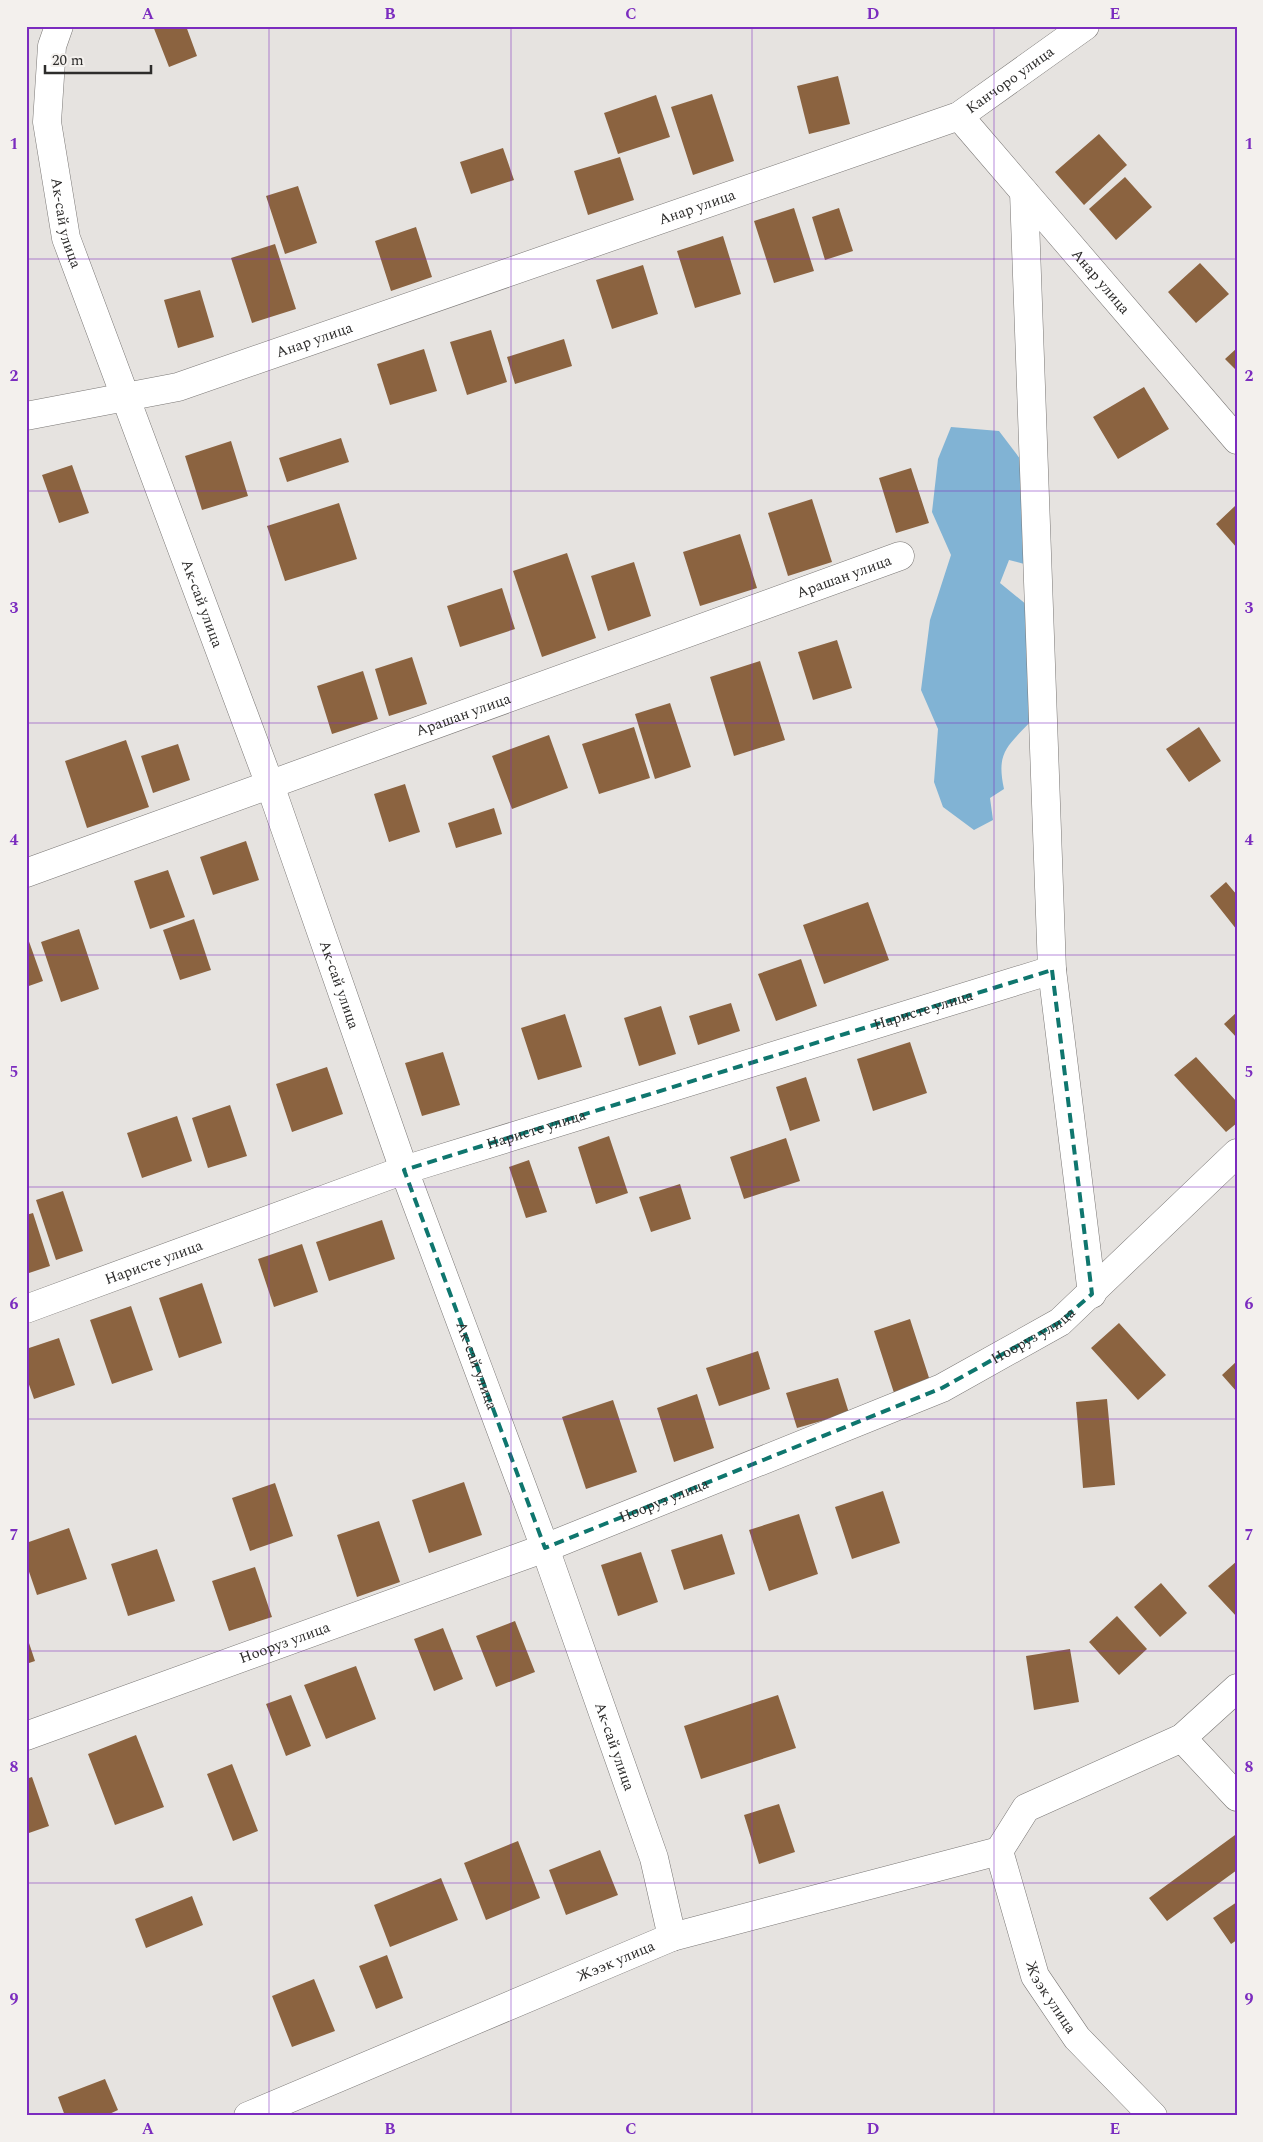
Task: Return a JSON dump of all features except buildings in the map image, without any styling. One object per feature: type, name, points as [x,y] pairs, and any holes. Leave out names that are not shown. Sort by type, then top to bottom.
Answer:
[{"type":"street","name":"Ак-сай улица","points":[[59,26],[52,46],[47,122],[66,238],[123,396],[270,785],[404,1170],[545,1548],[654,1858],[672,1937]]},
{"type":"street","name":"Канчоро улица","points":[[959,116],[1085,26]]},
{"type":"street","name":"Анар улица","points":[[26,416],[178,387],[959,116],[1237,440]]},
{"type":"street","points":[[1024,192],[1052,970],[1092,1294]]},
{"type":"street","name":"Арашан улица","points":[[26,873],[900,556]]},
{"type":"street","name":"Наристе улица","points":[[26,1309],[404,1170],[1052,970]]},
{"type":"street","name":"Нооруз улица","points":[[26,1736],[545,1548],[942,1388],[1060,1322],[1092,1294],[1237,1153]]},
{"type":"street","points":[[999,1851],[1026,1808],[1182,1738],[1237,1688]]},
{"type":"street","points":[[1182,1738],[1237,1797]]},
{"type":"street","name":"Жээк улица","points":[[248,2116],[672,1937],[999,1851],[1035,1976],[1077,2038],[1153,2116]]},
{"type":"highlighted area","points":[[1052,970],[1092,1294],[1060,1322],[942,1388],[545,1548],[404,1170]]},
{"type":"water","points":[[951,427],[999,431],[1027,468],[1028,565],[1009,560],[1000,583],[1027,605],[1031,721],[1010,744],[1003,758],[1001,766],[1004,789],[990,798],[993,820],[974,830],[943,807],[934,782],[938,729],[921,690],[930,620],[951,555],[932,512],[938,459]]}]
